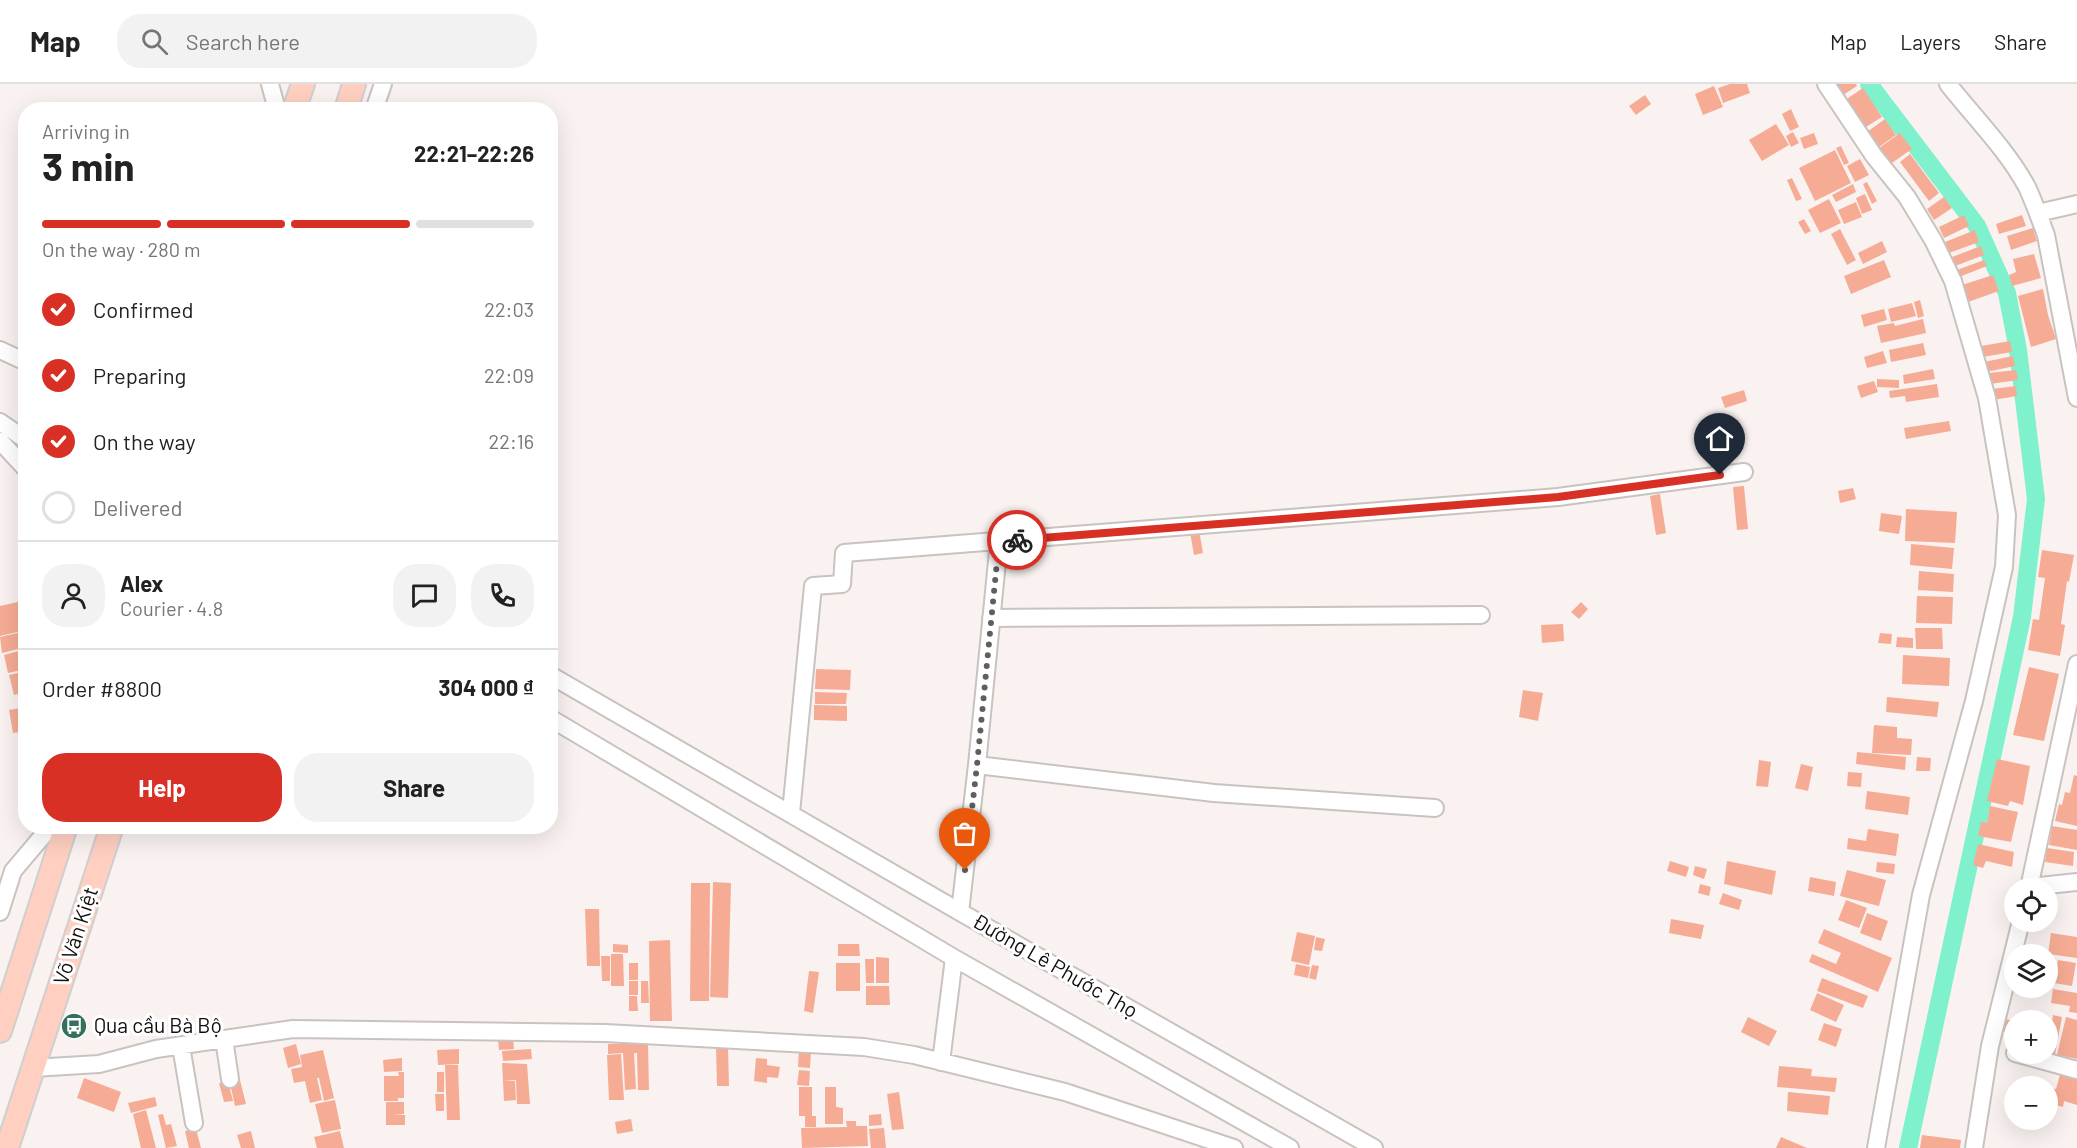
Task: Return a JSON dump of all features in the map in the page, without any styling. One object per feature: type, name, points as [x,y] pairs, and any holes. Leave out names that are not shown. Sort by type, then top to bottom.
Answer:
[{"type":"main road","points":[[297,102],[303,84]]},
{"type":"main road","points":[[348,102],[354,84]]},
{"type":"main road","name":"Võ Văn Kiệt","points":[[0,1031],[63,834]]},
{"type":"main road","name":"Võ Văn Kiệt","points":[[8,1147],[109,834]]},
{"type":"street","points":[[270,84],[275,102]]},
{"type":"street","points":[[377,102],[383,84]]},
{"type":"street","points":[[1826,84],[1875,156],[1907,197],[1933,240],[1953,281],[1987,398],[2007,515],[2004,567],[1974,701],[1921,895],[1876,1148]]},
{"type":"street","points":[[1948,84],[2012,163],[2038,213],[2046,235],[2077,398]]},
{"type":"street","points":[[2038,213],[2077,204]]},
{"type":"street","points":[[0,345],[18,348]]},
{"type":"street","points":[[0,350],[18,358]]},
{"type":"street","points":[[0,422],[18,434]]},
{"type":"street","points":[[0,441],[18,460]]},
{"type":"street","points":[[791,813],[813,586],[842,584],[844,553],[1558,497],[1744,472]]},
{"type":"street","points":[[960,912],[999,541]]},
{"type":"street","points":[[992,618],[1481,615]]},
{"type":"street","points":[[2031,878],[2072,708],[2077,664]]},
{"type":"street","name":"Đường Lê Phước Thọ","points":[[558,680],[1374,1148]]},
{"type":"street","name":"Đường Lê Phước Thọ","points":[[558,723],[954,958],[1290,1148]]},
{"type":"street","points":[[977,765],[1214,793],[1435,808]]},
{"type":"street","points":[[0,912],[13,871],[44,834]]},
{"type":"street","points":[[2058,884],[2077,882]]},
{"type":"street","points":[[1974,1148],[1990,1046],[2018,932]]},
{"type":"street","points":[[941,1062],[954,958]]},
{"type":"street","points":[[33,1068],[99,1064],[156,1049],[293,1029],[605,1033],[864,1047],[941,1062],[1065,1092],[1234,1148]]},
{"type":"street","points":[[224,1039],[230,1079]]},
{"type":"street","points":[[182,1046],[194,1123]]},
{"type":"street","points":[[1990,1046],[2004,1050]]},
{"type":"street","points":[[2055,1064],[2077,1070]]},
{"type":"building","points":[[1730,84],[1747,84],[1750,93],[1723,103],[1718,88]]},
{"type":"building","points":[[1827,84],[1856,84],[1857,86],[1837,99]]},
{"type":"building","points":[[1714,86],[1723,107],[1703,115],[1695,94]]},
{"type":"building","points":[[1863,88],[1882,117],[1861,130],[1842,102]]},
{"type":"building","points":[[1645,95],[1651,104],[1636,115],[1629,106]]},
{"type":"building","points":[[1791,109],[1799,127],[1790,131],[1782,114]]},
{"type":"building","points":[[1885,119],[1896,135],[1875,150],[1864,134]]},
{"type":"building","points":[[1776,124],[1789,145],[1762,161],[1749,140]]},
{"type":"building","points":[[1793,132],[1799,143],[1791,147],[1786,136]]},
{"type":"building","points":[[1814,133],[1818,144],[1804,149],[1800,138]]},
{"type":"building","points":[[1900,133],[1912,149],[1886,167],[1875,151]]},
{"type":"building","points":[[1841,146],[1849,163],[1844,165],[1836,148]]},
{"type":"building","points":[[1835,150],[1851,183],[1815,201],[1799,168]]},
{"type":"building","points":[[1910,154],[1939,193],[1929,201],[1900,162]]},
{"type":"building","points":[[1860,159],[1869,175],[1855,182],[1847,166]]},
{"type":"building","points":[[1792,178],[1802,199],[1796,201],[1787,180]]},
{"type":"building","points":[[1867,182],[1877,201],[1872,204],[1863,184]]},
{"type":"building","points":[[1853,184],[1856,192],[1836,202],[1832,195]]},
{"type":"building","points":[[1865,194],[1872,210],[1862,214],[1856,198]]},
{"type":"building","points":[[1944,197],[1952,208],[1934,220],[1927,209]]},
{"type":"building","points":[[1829,199],[1841,223],[1820,233],[1808,210]]},
{"type":"building","points":[[1856,202],[1862,217],[1844,224],[1838,210]]},
{"type":"building","points":[[1964,215],[1969,226],[1944,238],[1939,227]]},
{"type":"building","points":[[2022,215],[2026,226],[1999,234],[1996,224]]},
{"type":"building","points":[[1804,219],[1811,231],[1805,234],[1798,222]]},
{"type":"building","points":[[2033,228],[2037,241],[2011,250],[2007,236]]},
{"type":"building","points":[[1840,229],[1856,260],[1847,265],[1831,234]]},
{"type":"building","points":[[1975,230],[1979,242],[1949,253],[1945,242]]},
{"type":"building","points":[[1882,241],[1887,252],[1863,264],[1858,253]]},
{"type":"building","points":[[1981,246],[1984,255],[1955,266],[1952,257]]},
{"type":"building","points":[[2034,254],[2041,278],[2012,286],[2009,275],[2016,272],[2013,259]]},
{"type":"building","points":[[1884,260],[1891,277],[1851,294],[1844,276]]},
{"type":"building","points":[[1984,260],[1987,266],[1959,277],[1957,270]]},
{"type":"building","points":[[1993,275],[1999,291],[1968,302],[1962,285]]},
{"type":"building","points":[[2043,289],[2056,339],[2031,347],[2018,296]]},
{"type":"building","points":[[1920,300],[1924,316],[1918,318],[1914,302]]},
{"type":"building","points":[[1912,303],[1916,316],[1891,322],[1888,309]]},
{"type":"building","points":[[1884,309],[1887,320],[1864,327],[1861,315]]},
{"type":"building","points":[[1923,319],[1926,333],[1881,343],[1877,326],[1894,323],[1895,326]]},
{"type":"building","points":[[2010,341],[2012,352],[1983,357],[1981,346]]},
{"type":"building","points":[[1923,343],[1926,355],[1891,362],[1889,350]]},
{"type":"building","points":[[1883,351],[1887,363],[1867,368],[1864,357]]},
{"type":"building","points":[[2013,356],[2015,366],[1986,372],[1984,362]]},
{"type":"building","points":[[1933,369],[1935,379],[1904,384],[1903,375]]},
{"type":"building","points":[[2016,370],[2018,380],[1990,384],[1989,373]]},
{"type":"building","points":[[1877,379],[1899,380],[1899,388],[1877,387]]},
{"type":"building","points":[[1874,381],[1878,392],[1861,398],[1857,386]]},
{"type":"building","points":[[1937,384],[1939,397],[1906,402],[1905,396],[1890,398],[1889,391]]},
{"type":"building","points":[[2016,386],[2017,396],[1993,400],[1992,389]]},
{"type":"building","points":[[1744,390],[1747,401],[1725,408],[1721,397]]},
{"type":"building","points":[[1949,421],[1951,431],[1906,439],[1904,428]]},
{"type":"building","points":[[1744,486],[1748,529],[1737,530],[1733,487]]},
{"type":"building","points":[[1853,488],[1856,499],[1840,503],[1838,491]]},
{"type":"building","points":[[1660,494],[1666,533],[1656,535],[1650,496]]},
{"type":"building","points":[[1906,509],[1957,512],[1955,543],[1905,541]]},
{"type":"building","points":[[1881,513],[1902,516],[1899,534],[1879,531]]},
{"type":"building","points":[[1199,530],[1203,553],[1194,555],[1190,532]]},
{"type":"building","points":[[1911,544],[1954,548],[1952,569],[1910,565]]},
{"type":"building","points":[[2042,550],[2074,555],[2069,582],[2067,581],[2061,624],[2065,625],[2060,656],[2028,650],[2033,619],[2039,620],[2045,578],[2038,577]]},
{"type":"building","points":[[1919,571],[1954,574],[1953,592],[1918,590]]},
{"type":"building","points":[[1917,596],[1953,597],[1952,624],[1916,623]]},
{"type":"building","points":[[18,602],[18,632],[0,636],[0,606]]},
{"type":"building","points":[[1581,602],[1588,609],[1579,619],[1571,612]]},
{"type":"building","points":[[1563,624],[1564,641],[1542,643],[1541,625]]},
{"type":"building","points":[[1915,628],[1942,628],[1943,649],[1916,649]]},
{"type":"building","points":[[18,633],[18,649],[2,653],[0,637]]},
{"type":"building","points":[[1880,633],[1892,634],[1891,644],[1878,643]]},
{"type":"building","points":[[1897,637],[1913,638],[1913,648],[1896,647]]},
{"type":"building","points":[[18,651],[18,671],[8,673],[4,655]]},
{"type":"building","points":[[1903,655],[1950,658],[1949,686],[1902,684]]},
{"type":"building","points":[[2029,667],[2059,674],[2044,741],[2013,735]]},
{"type":"building","points":[[816,669],[851,670],[850,690],[815,689]]},
{"type":"building","points":[[18,673],[18,694],[14,695],[9,675]]},
{"type":"building","points":[[1523,690],[1543,693],[1538,721],[1519,717]]},
{"type":"building","points":[[815,692],[847,693],[846,704],[815,704]]},
{"type":"building","points":[[1887,697],[1939,702],[1937,717],[1886,712]]},
{"type":"building","points":[[814,705],[847,706],[847,721],[814,720]]},
{"type":"building","points":[[18,708],[18,732],[13,733],[9,710]]},
{"type":"building","points":[[1874,725],[1897,727],[1897,738],[1912,739],[1911,755],[1872,753]]},
{"type":"building","points":[[1857,752],[1906,757],[1905,770],[1856,764]]},
{"type":"building","points":[[1917,757],[1931,758],[1930,771],[1916,771]]},
{"type":"building","points":[[1997,759],[2030,766],[2023,805],[2010,801],[2008,806],[1987,801]]},
{"type":"building","points":[[1759,760],[1771,762],[1768,787],[1756,786]]},
{"type":"building","points":[[1801,764],[1813,767],[1808,791],[1795,788]]},
{"type":"building","points":[[1848,772],[1862,773],[1861,787],[1847,786]]},
{"type":"building","points":[[2074,775],[2077,776],[2077,826],[2055,821],[2065,792],[2070,793]]},
{"type":"building","points":[[1867,791],[1910,797],[1908,815],[1865,809]]},
{"type":"building","points":[[1990,806],[2018,812],[2011,842],[1978,836],[1981,822],[1987,823]]},
{"type":"building","points":[[2052,826],[2077,830],[2077,850],[2049,845]]},
{"type":"building","points":[[1868,829],[1899,834],[1896,856],[1847,849],[1848,838],[1866,841]]},
{"type":"building","points":[[1978,844],[2014,852],[2012,867],[1986,861],[1983,868],[1973,865]]},
{"type":"building","points":[[2047,848],[2074,852],[2073,866],[2045,862]]},
{"type":"building","points":[[1670,861],[1689,867],[1686,877],[1667,871]]},
{"type":"building","points":[[1727,861],[1776,871],[1772,895],[1724,884]]},
{"type":"building","points":[[1877,862],[1895,864],[1894,874],[1876,872]]},
{"type":"building","points":[[1695,866],[1707,869],[1704,879],[1693,875]]},
{"type":"building","points":[[1847,870],[1886,880],[1879,906],[1840,896]]},
{"type":"building","points":[[1810,877],[1836,882],[1834,896],[1808,891]]},
{"type":"building","points":[[713,882],[731,883],[728,998],[710,997]]},
{"type":"building","points":[[691,883],[710,883],[709,1001],[690,1001]]},
{"type":"building","points":[[1700,884],[1711,887],[1709,896],[1698,893]]},
{"type":"building","points":[[1723,893],[1742,900],[1739,910],[1719,904]]},
{"type":"building","points":[[1846,900],[1867,908],[1859,928],[1838,920]]},
{"type":"building","points":[[585,909],[599,909],[600,966],[587,966]]},
{"type":"building","points":[[1867,913],[1888,921],[1881,941],[1860,933]]},
{"type":"building","points":[[1671,919],[1704,925],[1701,939],[1669,933]]},
{"type":"building","points":[[1824,929],[1892,958],[1878,992],[1809,962],[1812,954],[1836,964],[1841,953],[1818,943]]},
{"type":"building","points":[[1297,932],[1315,936],[1309,965],[1291,961]]},
{"type":"building","points":[[2051,933],[2077,937],[2077,958],[2058,955],[2058,944],[2049,944]]},
{"type":"building","points":[[1316,937],[1325,939],[1322,951],[1314,950]]},
{"type":"building","points":[[670,940],[672,1021],[650,1021],[649,941]]},
{"type":"building","points":[[613,944],[628,945],[628,953],[613,952]]},
{"type":"building","points":[[838,944],[859,944],[860,956],[838,956]]},
{"type":"building","points":[[611,954],[623,954],[624,986],[611,986]]},
{"type":"building","points":[[601,956],[610,956],[610,981],[602,981]]},
{"type":"building","points":[[876,957],[889,958],[889,983],[876,983]]},
{"type":"building","points":[[865,959],[874,959],[874,983],[866,983]]},
{"type":"building","points":[[2058,960],[2076,963],[2072,986],[2058,984]]},
{"type":"building","points":[[629,963],[638,963],[638,980],[629,980]]},
{"type":"building","points":[[836,963],[860,963],[860,991],[836,991]]},
{"type":"building","points":[[1296,964],[1310,967],[1308,978],[1294,975]]},
{"type":"building","points":[[1312,965],[1319,966],[1316,980],[1309,978]]},
{"type":"building","points":[[809,971],[819,972],[813,1013],[804,1011]]},
{"type":"building","points":[[1822,978],[1868,996],[1863,1008],[1817,991]]},
{"type":"building","points":[[629,981],[638,981],[638,995],[629,995]]},
{"type":"building","points":[[641,981],[648,981],[649,1003],[641,1003]]},
{"type":"building","points":[[866,986],[889,986],[890,1005],[866,1005]]},
{"type":"building","points":[[2058,990],[2077,993],[2077,1013],[2069,1012],[2070,1006],[2051,1003],[2052,998],[2058,998]]},
{"type":"building","points":[[1817,993],[1844,1005],[1836,1022],[1810,1010]]},
{"type":"building","points":[[629,996],[637,996],[638,1011],[629,1011]]},
{"type":"building","points":[[2058,1016],[2062,1017],[2058,1038]]},
{"type":"building","points":[[1748,1017],[1777,1031],[1769,1046],[1741,1032]]},
{"type":"building","points":[[2066,1017],[2077,1020],[2077,1059],[2058,1055]]},
{"type":"building","points":[[1824,1023],[1842,1029],[1836,1047],[1818,1040]]},
{"type":"building","points":[[513,1038],[514,1049],[499,1050],[498,1039]]},
{"type":"building","points":[[648,1043],[649,1090],[638,1090],[637,1053],[634,1053],[636,1089],[625,1090],[623,1053],[608,1054],[608,1044]]},
{"type":"building","points":[[296,1044],[301,1064],[288,1068],[283,1048]]},
{"type":"building","points":[[716,1047],[728,1047],[729,1086],[717,1086]]},
{"type":"building","points":[[459,1049],[459,1064],[438,1065],[437,1050]]},
{"type":"building","points":[[531,1049],[532,1059],[503,1061],[502,1051]]},
{"type":"building","points":[[323,1050],[334,1098],[324,1101],[319,1078],[317,1078],[322,1100],[310,1103],[305,1081],[294,1083],[291,1069],[302,1067],[300,1055]]},
{"type":"building","points":[[799,1050],[811,1051],[810,1068],[798,1067]]},
{"type":"building","points":[[621,1054],[624,1100],[609,1100],[607,1055]]},
{"type":"building","points":[[402,1058],[402,1071],[384,1072],[383,1060]]},
{"type":"building","points":[[756,1058],[767,1059],[767,1065],[780,1067],[778,1078],[767,1077],[767,1083],[754,1081]]},
{"type":"building","points":[[502,1063],[527,1064],[530,1104],[517,1104],[516,1080],[503,1081]]},
{"type":"building","points":[[445,1065],[458,1065],[460,1120],[447,1120]]},
{"type":"building","points":[[1779,1066],[1812,1069],[1811,1076],[1837,1078],[1835,1092],[1777,1087]]},
{"type":"building","points":[[799,1070],[810,1071],[809,1086],[797,1085]]},
{"type":"building","points":[[2061,1071],[2077,1075],[2077,1105],[2064,1101],[2063,1107],[2058,1106],[2058,1082]]},
{"type":"building","points":[[398,1072],[404,1072],[404,1098],[398,1098],[398,1101],[384,1101],[384,1076],[399,1076]]},
{"type":"building","points":[[437,1072],[444,1072],[444,1092],[437,1092]]},
{"type":"building","points":[[84,1078],[121,1092],[114,1112],[77,1098]]},
{"type":"building","points":[[240,1080],[246,1104],[235,1106],[230,1083]]},
{"type":"building","points":[[228,1081],[233,1101],[224,1102],[219,1083]]},
{"type":"building","points":[[503,1081],[515,1081],[516,1100],[504,1101]]},
{"type":"building","points":[[799,1087],[812,1087],[812,1116],[816,1116],[816,1127],[805,1127],[805,1116],[799,1116]]},
{"type":"building","points":[[825,1087],[836,1087],[836,1107],[843,1108],[843,1124],[825,1124]]},
{"type":"building","points":[[899,1092],[904,1129],[892,1130],[887,1094]]},
{"type":"building","points":[[1788,1092],[1830,1096],[1828,1115],[1787,1111]]},
{"type":"building","points":[[435,1094],[444,1094],[444,1111],[436,1111]]},
{"type":"building","points":[[155,1097],[157,1106],[131,1113],[128,1103]]},
{"type":"building","points":[[335,1100],[341,1129],[322,1133],[315,1104]]},
{"type":"building","points":[[386,1102],[404,1102],[404,1114],[394,1115],[405,1115],[405,1125],[386,1125]]},
{"type":"building","points":[[146,1110],[156,1148],[141,1148],[133,1114]]},
{"type":"building","points":[[163,1114],[166,1125],[171,1124],[177,1146],[166,1148],[158,1115]]},
{"type":"building","points":[[881,1114],[882,1125],[869,1126],[869,1115]]},
{"type":"building","points":[[631,1119],[633,1131],[617,1134],[615,1122]]},
{"type":"building","points":[[846,1121],[856,1121],[856,1126],[867,1126],[868,1146],[802,1148],[801,1128],[847,1127]]},
{"type":"building","points":[[884,1128],[886,1148],[871,1148],[869,1129]]},
{"type":"building","points":[[196,1129],[201,1148],[189,1148],[185,1131]]},
{"type":"building","points":[[251,1131],[255,1148],[241,1148],[237,1135]]},
{"type":"building","points":[[340,1131],[344,1148],[317,1148],[314,1137]]},
{"type":"building","points":[[1922,1135],[1961,1140],[1960,1148],[1920,1148]]},
{"type":"building","points":[[1781,1137],[1807,1148],[1776,1148]]},
{"type":"waterway","points":[[1869,84],[1977,226],[2007,293],[2018,350],[2036,499],[2022,617],[1908,1148]]},
{"type":"way so far","points":[[965,870],[999,541],[1017,540]]},
{"type":"place","name":"Qua cầu Bà Bộ","points":[[74,1026]]},
{"type":"route","points":[[1017,540],[1558,497],[1720,475]]}]
